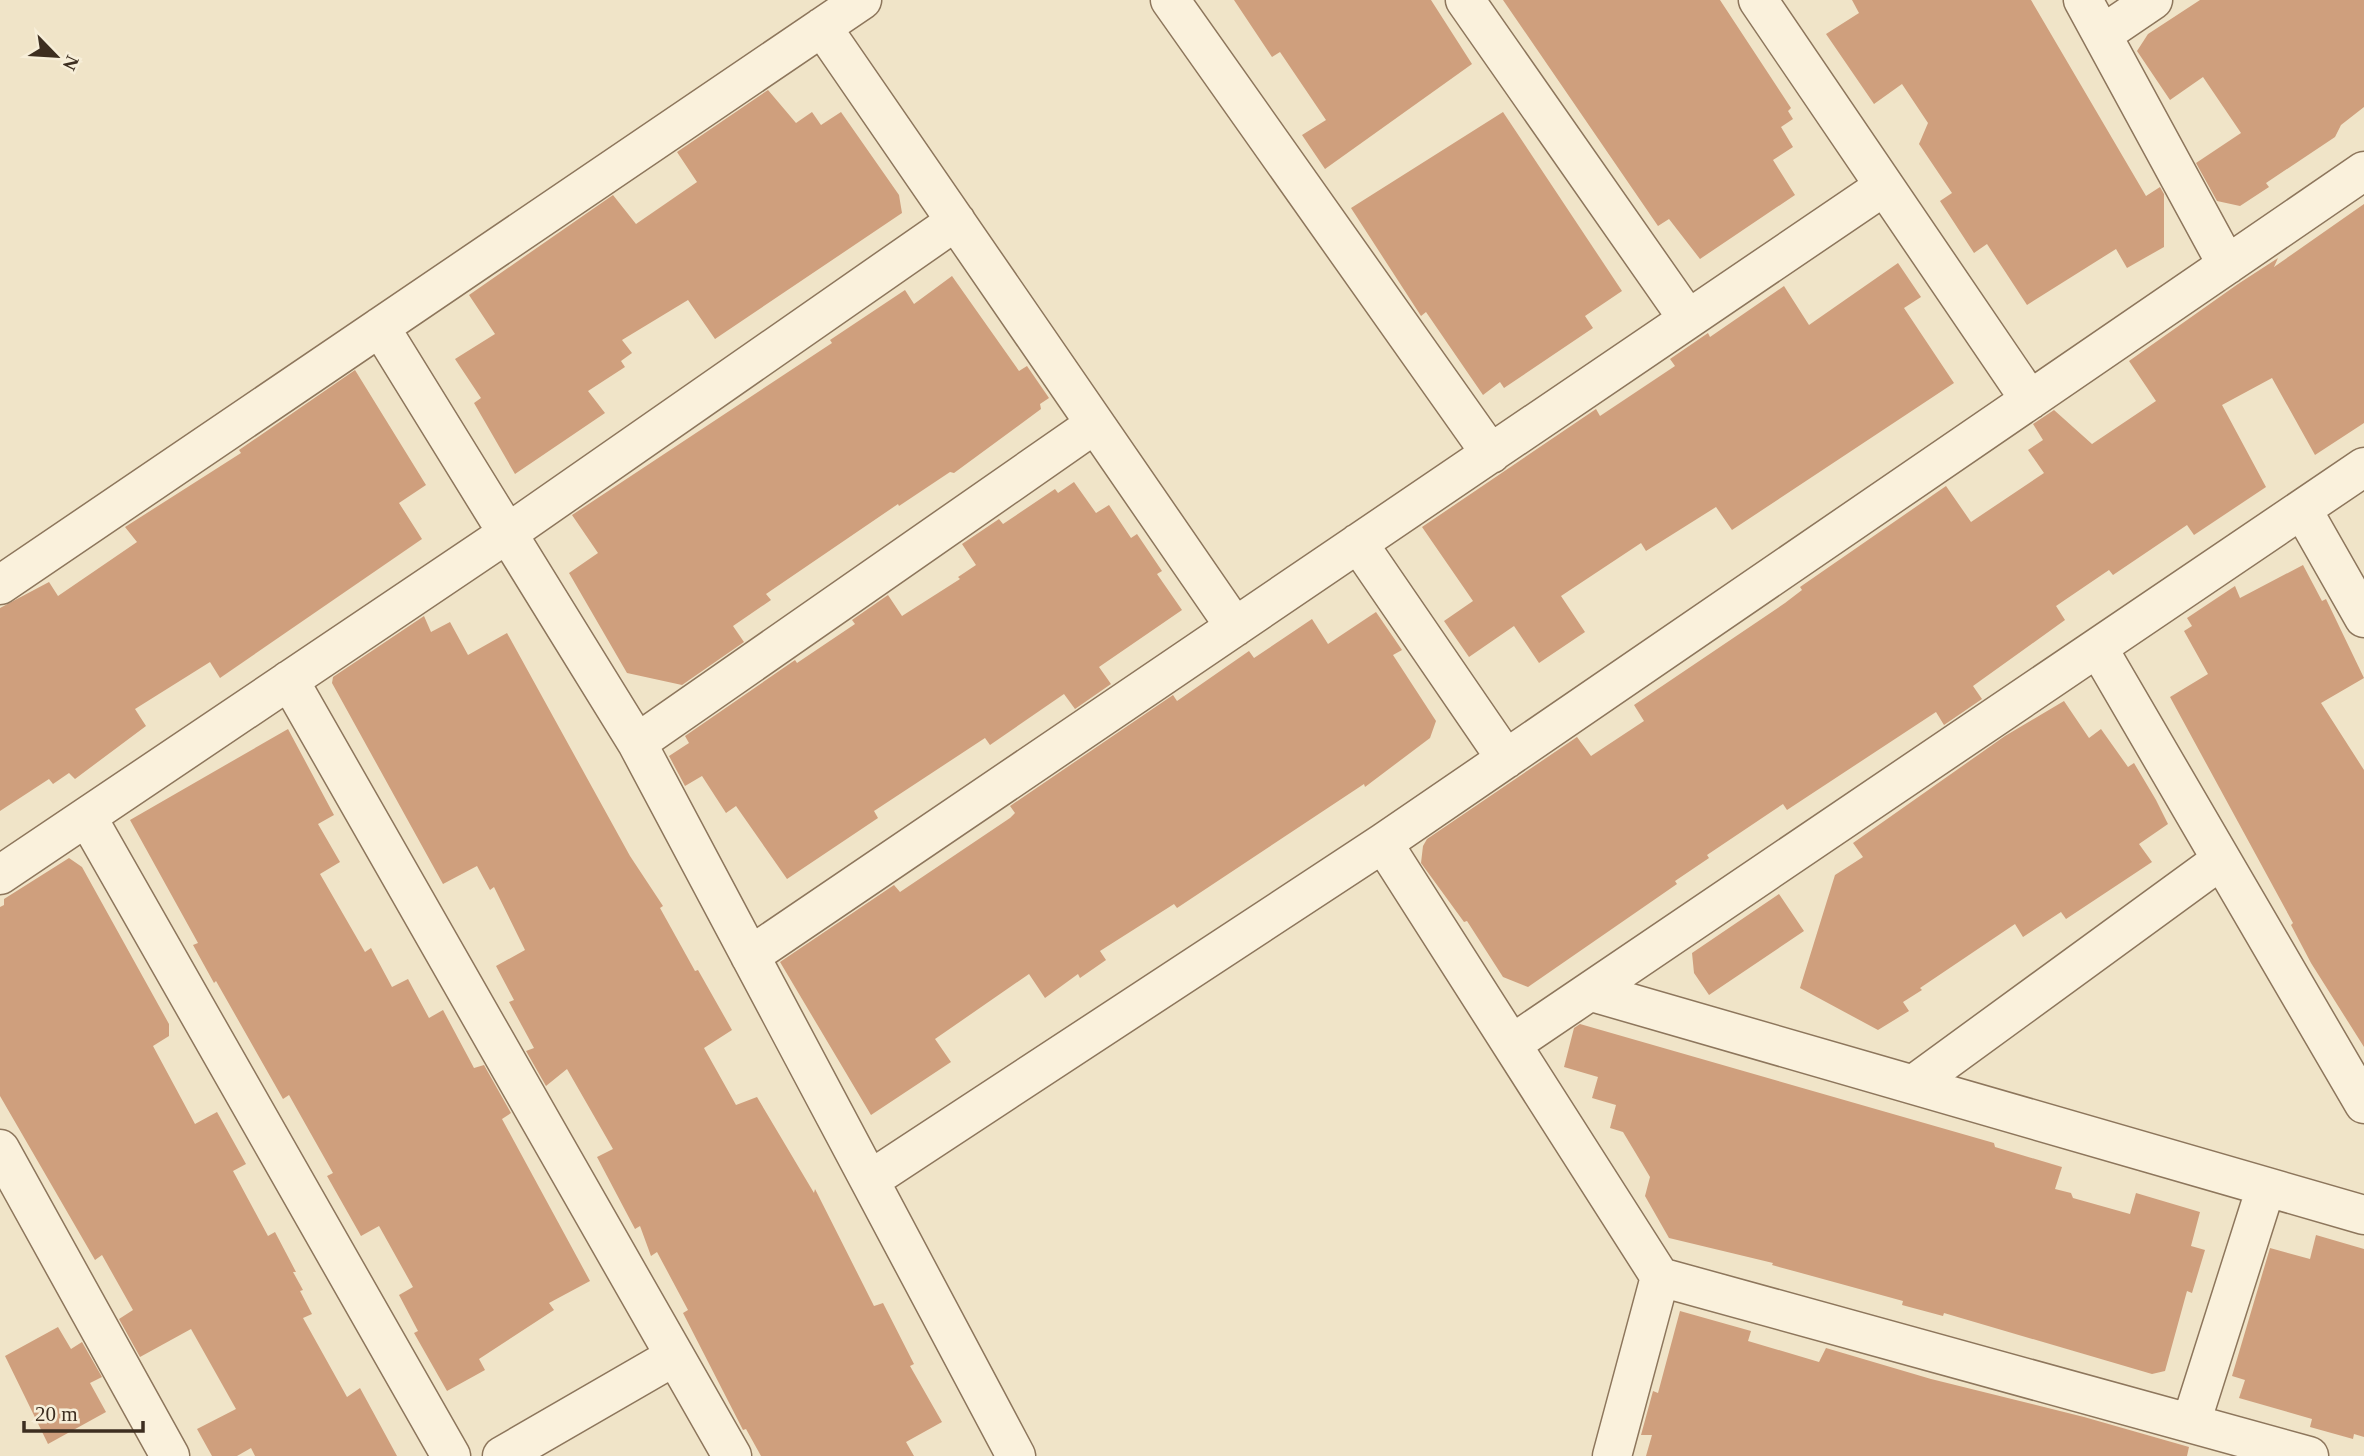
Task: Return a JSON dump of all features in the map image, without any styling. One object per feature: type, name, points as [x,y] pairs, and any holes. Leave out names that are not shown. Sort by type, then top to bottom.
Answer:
[{"type":"street","points":[[0,585],[862,0]]},
{"type":"street","points":[[1170,0],[1491,454]]},
{"type":"street","points":[[1465,0],[1688,319]]},
{"type":"street","points":[[1758,0],[2030,400]]},
{"type":"street","points":[[2083,0],[2227,265]]},
{"type":"street","points":[[2103,34],[2153,0]]},
{"type":"street","points":[[822,27],[1234,627]]},
{"type":"street","points":[[870,1180],[1383,843],[2364,171]]},
{"type":"street","points":[[750,956],[1883,187]]},
{"type":"street","points":[[0,875],[508,533],[956,221]]},
{"type":"street","points":[[380,327],[637,743],[1016,1456]]},
{"type":"street","points":[[637,743],[1095,424]]},
{"type":"street","points":[[1512,1044],[2364,467]]},
{"type":"street","points":[[2302,509],[2364,618]]},
{"type":"street","points":[[1358,544],[1506,759]]},
{"type":"street","points":[[2098,648],[2364,1104]]},
{"type":"street","points":[[289,680],[732,1456]]},
{"type":"street","points":[[87,817],[451,1456]]},
{"type":"street","points":[[1383,843],[1660,1277],[2309,1456]]},
{"type":"street","points":[[1914,1084],[2221,860]]},
{"type":"street","points":[[1592,992],[2364,1215]]},
{"type":"street","points":[[0,1149],[170,1456]]},
{"type":"street","points":[[2192,1423],[2266,1187]]},
{"type":"street","points":[[1612,1456],[1660,1277]]},
{"type":"street","points":[[502,1456],[675,1356]]},
{"type":"building","points":[[1234,0],[1431,0],[1472,64],[1325,169],[1302,135],[1326,120],[1280,52],[1272,57]]},
{"type":"building","points":[[1503,0],[1720,0],[1791,108],[1788,111],[1793,119],[1781,127],[1793,147],[1773,160],[1795,195],[1700,259],[1669,219],[1658,226]]},
{"type":"building","points":[[1852,0],[2031,0],[2146,196],[2160,187],[2164,194],[2164,247],[2127,268],[2116,249],[2027,305],[1987,244],[1974,253],[1940,201],[1952,193],[1919,144],[1928,123],[1902,84],[1874,104],[1826,34],[1859,13]]},
{"type":"building","points":[[2200,0],[2364,0],[2364,107],[2341,125],[2335,137],[2266,183],[2269,187],[2240,206],[2217,201],[2196,163],[2241,133],[2203,77],[2170,100],[2137,51],[2148,34]]},
{"type":"building","points":[[768,90],[796,123],[812,112],[821,125],[841,112],[899,195],[902,213],[715,339],[688,300],[622,340],[632,353],[621,361],[625,367],[588,391],[605,413],[515,474],[474,403],[481,398],[455,359],[495,334],[469,295],[613,195],[636,224],[697,182],[677,152]]},
{"type":"building","points":[[1503,112],[1622,291],[1585,316],[1593,328],[1504,388],[1500,382],[1483,395],[1426,312],[1421,316],[1351,208]]},
{"type":"building","points":[[2364,204],[2364,423],[2315,455],[2272,378],[2222,405],[2266,487],[2194,535],[2187,525],[2113,575],[2109,570],[2056,606],[2065,620],[1973,686],[1982,699],[1944,725],[1936,712],[1787,810],[1783,804],[1707,855],[1709,858],[1675,881],[1677,884],[1528,987],[1503,977],[1467,921],[1464,922],[1421,863],[1423,846],[1427,839],[1577,737],[1591,756],[1644,721],[1634,705],[1785,603],[1802,590],[1800,587],[1946,486],[1971,522],[2044,473],[2028,450],[2043,440],[2033,424],[2054,410],[2092,444],[2156,401],[2129,361],[2238,284],[2278,258],[2274,267]]},
{"type":"building","points":[[1898,263],[1921,297],[1904,308],[1954,383],[1732,530],[1716,507],[1646,551],[1641,543],[1561,596],[1585,632],[1539,663],[1514,626],[1469,657],[1444,621],[1473,601],[1422,527],[1596,409],[1600,416],[1675,366],[1670,359],[1708,333],[1710,337],[1784,286],[1809,325]]},
{"type":"building","points":[[952,276],[1019,371],[1027,366],[1049,398],[1040,404],[1041,409],[954,473],[950,472],[899,506],[898,504],[766,594],[771,600],[733,626],[744,642],[682,685],[627,673],[569,573],[598,553],[572,515],[832,343],[830,340],[905,290],[914,304]]},
{"type":"building","points":[[355,370],[426,485],[399,503],[422,539],[220,678],[210,662],[135,709],[146,726],[75,779],[69,773],[53,784],[49,779],[0,811],[0,608],[49,582],[58,596],[137,542],[125,527],[241,453],[239,450]]},
{"type":"building","points":[[1074,482],[1096,513],[1109,505],[1131,538],[1137,534],[1162,571],[1157,574],[1182,610],[1099,667],[1111,684],[1075,709],[1064,694],[990,745],[985,738],[874,811],[878,818],[787,879],[736,806],[726,813],[702,776],[685,786],[669,756],[689,743],[685,736],[795,660],[797,663],[855,624],[852,620],[888,595],[902,616],[960,579],[958,577],[976,565],[962,544],[999,519],[1003,524],[1055,489],[1058,493]]},
{"type":"building","points":[[2303,565],[2322,601],[2326,599],[2364,678],[2321,703],[2364,770],[2364,1047],[2311,963],[2291,925],[2293,923],[2170,697],[2208,674],[2184,631],[2192,626],[2187,618],[2235,586],[2240,598]]},
{"type":"building","points":[[1376,612],[1402,650],[1393,655],[1436,721],[1430,738],[1365,787],[1364,784],[1177,908],[1174,904],[1100,951],[1106,960],[1080,978],[1078,974],[1045,998],[1029,974],[935,1039],[951,1062],[871,1115],[780,962],[894,885],[900,892],[1010,818],[1015,813],[1010,806],[1173,695],[1177,701],[1249,651],[1254,658],[1312,619],[1328,644]]},
{"type":"building","points":[[424,616],[431,632],[450,622],[468,655],[507,633],[630,856],[663,906],[660,908],[695,971],[698,970],[732,1030],[704,1048],[736,1105],[757,1097],[814,1193],[815,1189],[874,1306],[883,1303],[914,1364],[910,1366],[942,1422],[906,1442],[914,1456],[761,1456],[746,1429],[743,1430],[683,1313],[688,1310],[657,1252],[651,1256],[640,1226],[635,1229],[597,1157],[613,1149],[567,1069],[546,1086],[526,1051],[534,1048],[509,1002],[514,1000],[496,966],[525,950],[494,887],[490,890],[477,866],[443,884],[332,683],[333,677]]},
{"type":"building","points":[[2064,701],[2089,738],[2101,729],[2128,767],[2134,763],[2156,800],[2168,824],[2139,844],[2152,862],[2066,919],[2061,912],[2023,937],[2015,924],[1920,988],[1922,990],[1903,1002],[1909,1011],[1878,1030],[1800,988],[1835,875],[1863,857],[1853,843],[2005,736]]},
{"type":"building","points":[[288,729],[334,815],[318,824],[340,862],[320,874],[365,952],[371,948],[392,987],[408,979],[429,1018],[443,1010],[474,1068],[484,1065],[511,1113],[502,1119],[590,1281],[549,1303],[554,1310],[479,1359],[485,1370],[447,1391],[414,1333],[418,1331],[399,1295],[413,1287],[379,1226],[361,1236],[327,1176],[333,1173],[289,1095],[283,1099],[216,981],[214,983],[193,945],[198,943],[130,820]]},
{"type":"building","points":[[69,858],[82,867],[169,1024],[169,1036],[153,1046],[195,1124],[217,1112],[246,1164],[233,1171],[268,1236],[275,1232],[296,1272],[293,1272],[303,1290],[300,1291],[312,1314],[303,1318],[347,1397],[360,1388],[397,1456],[255,1456],[251,1448],[237,1456],[212,1456],[197,1429],[236,1409],[191,1329],[140,1357],[119,1319],[133,1310],[102,1255],[95,1260],[0,1096],[0,907],[4,905],[4,899]]},
{"type":"building","points":[[1779,894],[1804,931],[1709,995],[1694,973],[1692,953]]},
{"type":"building","points":[[1580,1024],[1994,1143],[1995,1147],[2062,1167],[2055,1189],[2071,1193],[2073,1198],[2130,1214],[2136,1193],[2200,1212],[2191,1246],[2205,1250],[2192,1293],[2187,1291],[2165,1371],[2152,1374],[1944,1313],[1943,1316],[1902,1305],[1903,1301],[1772,1265],[1773,1263],[1669,1238],[1645,1196],[1650,1177],[1623,1132],[1610,1128],[1616,1105],[1592,1098],[1598,1077],[1564,1067],[1574,1028]]},
{"type":"building","points":[[2316,1235],[2364,1249],[2364,1437],[2354,1434],[2353,1439],[2310,1427],[2312,1419],[2239,1398],[2245,1380],[2232,1376],[2270,1248],[2310,1259]]},
{"type":"building","points":[[1680,1311],[1751,1331],[1748,1341],[1819,1362],[1826,1348],[1931,1379],[2084,1417],[2189,1447],[2187,1456],[1646,1456],[1652,1435],[1641,1435],[1653,1391],[1658,1393]]},
{"type":"building","points":[[58,1327],[71,1349],[82,1342],[102,1377],[90,1383],[106,1412],[48,1444],[5,1356]]}]
